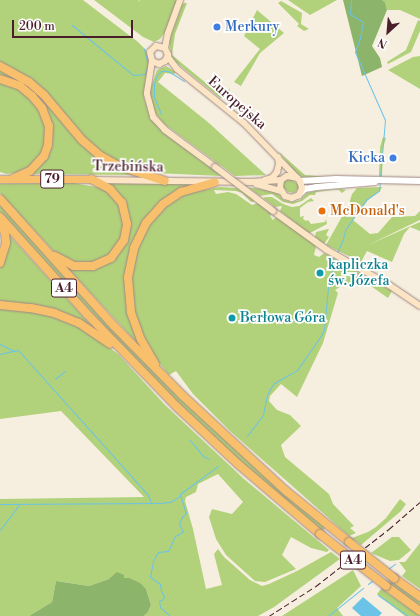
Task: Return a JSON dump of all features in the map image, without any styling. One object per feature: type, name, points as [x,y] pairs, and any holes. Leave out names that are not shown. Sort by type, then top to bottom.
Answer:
[{"type":"highway","points":[[0,66],[24,79],[44,95],[82,140],[99,155],[119,166],[165,181]]},
{"type":"highway","points":[[0,78],[20,86],[32,96],[42,108],[49,126],[49,139],[44,156],[30,171],[5,179]]},
{"type":"highway","points":[[43,248],[65,263],[84,267],[103,263],[118,250],[127,231],[125,210],[120,200],[110,189],[91,180]]},
{"type":"highway","points":[[164,378],[143,344],[134,323],[128,288],[132,258],[141,231],[160,207],[181,192],[215,182]]},
{"type":"highway","name":"A4","points":[[0,199],[109,321],[164,378],[225,436],[329,527],[420,597]]},
{"type":"highway","name":"A4","points":[[0,217],[129,358],[216,444],[320,534],[420,611]]},
{"type":"highway","points":[[0,222],[5,234],[6,243],[0,263]]},
{"type":"highway","points":[[0,305],[40,309],[69,319],[95,333],[129,358]]},
{"type":"main road","points":[[151,75],[164,61],[168,33],[180,0]]},
{"type":"main road","points":[[168,33],[159,45],[150,51],[152,61],[151,75],[147,86],[147,99],[154,118],[165,130],[332,253],[389,285],[420,306]]},
{"type":"main road","points":[[159,45],[165,48]]},
{"type":"main road","points":[[152,61],[164,61]]},
{"type":"main road","name":"Europejska","points":[[164,61],[177,69],[235,115],[278,157],[298,180]]},
{"type":"main road","points":[[260,181],[272,178],[276,174],[279,166],[278,157]]},
{"type":"main road","name":"Europejska","points":[[278,157],[283,168],[283,179]]},
{"type":"main road","name":"Trzebińska","points":[[5,179],[215,182],[251,182],[283,179]]},
{"type":"main road","points":[[281,191],[279,186],[283,179]]},
{"type":"main road","name":"79","points":[[283,179],[298,180]]},
{"type":"main road","points":[[298,180],[302,186],[301,193]]},
{"type":"main road","name":"Trzebińska","points":[[251,182],[281,191]]},
{"type":"main road","name":"79","points":[[281,191],[285,196],[292,198],[301,193]]},
{"type":"street","name":"79","points":[[298,180],[336,179],[420,181]]},
{"type":"street","name":"79","points":[[301,193],[305,189],[317,186],[380,181]]},
{"type":"green space","points":[[0,0],[83,0],[138,42],[146,50],[150,64],[144,90],[144,98],[149,113],[173,138],[222,176],[154,173],[120,164],[96,151],[65,114],[0,64]]},
{"type":"green space","points":[[94,0],[138,0],[141,2],[139,0],[178,0],[165,32],[160,39],[154,42],[143,37]]},
{"type":"green space","points":[[288,0],[337,0],[310,15]]},
{"type":"green space","points":[[343,0],[382,0],[385,2],[387,10],[372,46],[380,58],[382,67],[362,76]]},
{"type":"green space","points":[[382,0],[420,0],[420,19],[400,10],[387,10],[385,2]]},
{"type":"green space","points":[[281,1],[302,13],[301,24],[309,29],[304,31],[297,26],[299,24],[278,3]]},
{"type":"green space","points":[[184,3],[187,3],[175,34],[172,55],[223,97],[230,88],[229,93],[225,98],[220,98],[172,59],[169,41]]},
{"type":"green space","points":[[257,10],[284,33],[260,53],[241,86],[234,82],[260,49],[244,36]]},
{"type":"green space","points":[[418,20],[420,21],[420,31],[411,52],[388,64],[387,62],[406,50]]},
{"type":"green space","points":[[420,56],[420,89],[388,70],[413,57]]},
{"type":"green space","points":[[166,66],[176,72],[174,74],[165,73],[158,82],[209,123],[266,175],[235,176],[163,123],[154,111],[150,97],[150,90],[157,70]]},
{"type":"green space","points":[[0,68],[36,90],[80,140],[137,175],[29,174],[49,152],[43,107],[0,77]]},
{"type":"green space","points":[[0,81],[9,83],[32,99],[46,123],[44,150],[33,165],[15,173],[7,174],[0,172]]},
{"type":"green space","points":[[383,137],[386,138],[383,148],[382,176],[379,176],[380,147]]},
{"type":"green space","points":[[278,151],[305,175],[328,177],[302,177],[294,171]]},
{"type":"green space","points":[[290,179],[299,185],[299,188],[294,193],[288,192],[282,186],[284,181]]},
{"type":"green space","points":[[73,183],[103,188],[120,204],[125,231],[115,251],[98,263],[77,264],[58,256],[0,193],[0,184]]},
{"type":"green space","points":[[104,183],[198,184],[154,209],[127,272],[140,346],[66,266],[75,269],[114,259],[129,216]]},
{"type":"green space","points":[[220,187],[237,188],[256,201],[251,202],[242,193],[236,191],[214,190],[216,194],[228,192],[236,194],[252,205],[258,203],[271,213],[270,216],[273,220],[276,217],[314,243],[316,247],[314,255],[319,257],[324,253],[392,291],[388,298],[358,277],[349,285],[346,283],[335,290],[338,293],[323,343],[297,397],[281,384],[270,396],[269,401],[277,410],[290,415],[301,426],[281,445],[285,457],[329,494],[333,504],[354,526],[350,528],[356,533],[349,536],[230,431],[193,394],[176,371],[169,375],[154,357],[136,321],[130,282],[135,254],[141,237],[158,212],[182,194]]},
{"type":"green space","points":[[248,187],[276,192],[284,200],[292,202],[300,200],[307,193],[315,191],[342,189],[346,190],[342,193],[339,190],[316,192],[315,195],[310,195],[302,201],[293,204],[283,202],[272,194],[260,196]]},
{"type":"green space","points":[[382,187],[380,191],[368,200],[353,220],[370,234],[378,233],[392,217],[415,216],[420,211],[420,220],[368,245],[420,222],[420,231],[410,227],[404,234],[392,262],[367,251],[361,262],[326,245],[349,204],[352,194],[357,188]]},
{"type":"green space","points":[[272,197],[283,204],[292,207],[299,206],[311,198],[314,201],[308,202],[300,208],[300,217],[304,216],[303,219],[306,221],[308,220],[311,224],[325,222],[326,219],[327,224],[310,233],[307,232],[280,211],[282,206],[275,207],[263,198]]},
{"type":"green space","points":[[0,203],[111,326],[326,527],[320,533],[260,480],[145,371],[0,212]]},
{"type":"green space","points":[[329,229],[326,235],[329,237],[324,244],[315,237],[316,232]]},
{"type":"green space","points":[[8,234],[97,332],[80,321],[0,303],[0,267],[8,250]]},
{"type":"green space","points":[[0,308],[38,311],[78,326],[104,343],[119,355],[165,405],[244,479],[329,550],[327,552],[311,548],[291,537],[282,555],[296,569],[265,582],[255,581],[226,555],[216,539],[209,517],[212,509],[232,514],[243,502],[218,474],[198,484],[196,492],[186,497],[185,501],[193,529],[206,589],[222,585],[214,554],[218,549],[224,557],[250,580],[262,586],[297,571],[331,552],[340,559],[274,607],[258,616],[144,616],[148,612],[151,605],[146,589],[109,579],[89,586],[56,581],[52,602],[29,616],[0,616],[0,499],[144,497],[61,411],[0,419]]},
{"type":"green space","points":[[400,499],[406,504],[401,511],[361,545],[352,538],[368,532],[376,527],[386,518]]},
{"type":"green space","points":[[392,537],[399,537],[411,550],[399,560],[390,561],[371,553]]},
{"type":"green space","points":[[420,543],[420,589],[402,576],[406,571],[399,562],[405,562]]},
{"type":"green space","points":[[353,570],[361,586],[337,608],[343,616],[282,616]]},
{"type":"green space","points":[[117,572],[124,575],[124,578],[129,578],[140,583],[146,589],[151,605],[148,612],[144,616],[29,616],[52,602],[56,581],[89,586],[109,579]]},
{"type":"green space","points":[[393,580],[420,599],[420,608],[388,585]]},
{"type":"green space","points":[[381,589],[420,616],[405,616],[377,594]]},
{"type":"water","points":[[363,597],[382,613],[379,616],[361,616],[352,608]]},
{"type":"waterway","points":[[351,0],[350,14],[363,22],[360,38],[355,52],[385,120],[380,178]]},
{"type":"waterway","points":[[72,25],[133,75],[145,74],[148,64],[144,49]]},
{"type":"waterway","points":[[161,114],[154,97],[154,83],[157,75],[161,71],[168,71],[184,81]]},
{"type":"waterway","points":[[337,253],[345,230],[367,199],[379,191],[380,181]]},
{"type":"waterway","points":[[247,436],[263,415],[267,395],[274,383],[297,370],[324,330],[328,287],[332,275],[331,264],[334,257]]},
{"type":"waterway","points":[[0,344],[14,351],[18,350],[148,495],[151,503]]},
{"type":"waterway","points":[[0,354],[13,351]]},
{"type":"waterway","points":[[55,379],[65,371]]},
{"type":"waterway","points":[[190,440],[203,456],[209,459]]},
{"type":"waterway","points":[[170,616],[160,607],[159,601],[163,599],[164,596],[161,591],[160,584],[150,577],[153,561],[158,552],[168,551],[175,536],[183,532],[179,524],[182,517],[186,513],[180,494],[218,466]]},
{"type":"waterway","points":[[0,504],[159,503],[170,502],[180,496]]},
{"type":"waterway","points":[[0,530],[19,505]]},
{"type":"waterway","points":[[388,569],[395,564]]},
{"type":"waterway","points":[[368,584],[372,581]]},
{"type":"waterway","points":[[328,616],[363,588]]},
{"type":"waterway","points":[[378,595],[408,616]]},
{"type":"railway","points":[[269,616],[316,586],[389,529],[420,502]]},
{"type":"place","name":"Merkury","points":[[217,27]]},
{"type":"place","name":"Kicka","points":[[393,158]]},
{"type":"place","name":"McDonald's","points":[[322,211]]},
{"type":"place","name":"kapliczka św. Józefa","points":[[320,273]]},
{"type":"place","name":"Berłowa Góra","points":[[232,318]]}]
